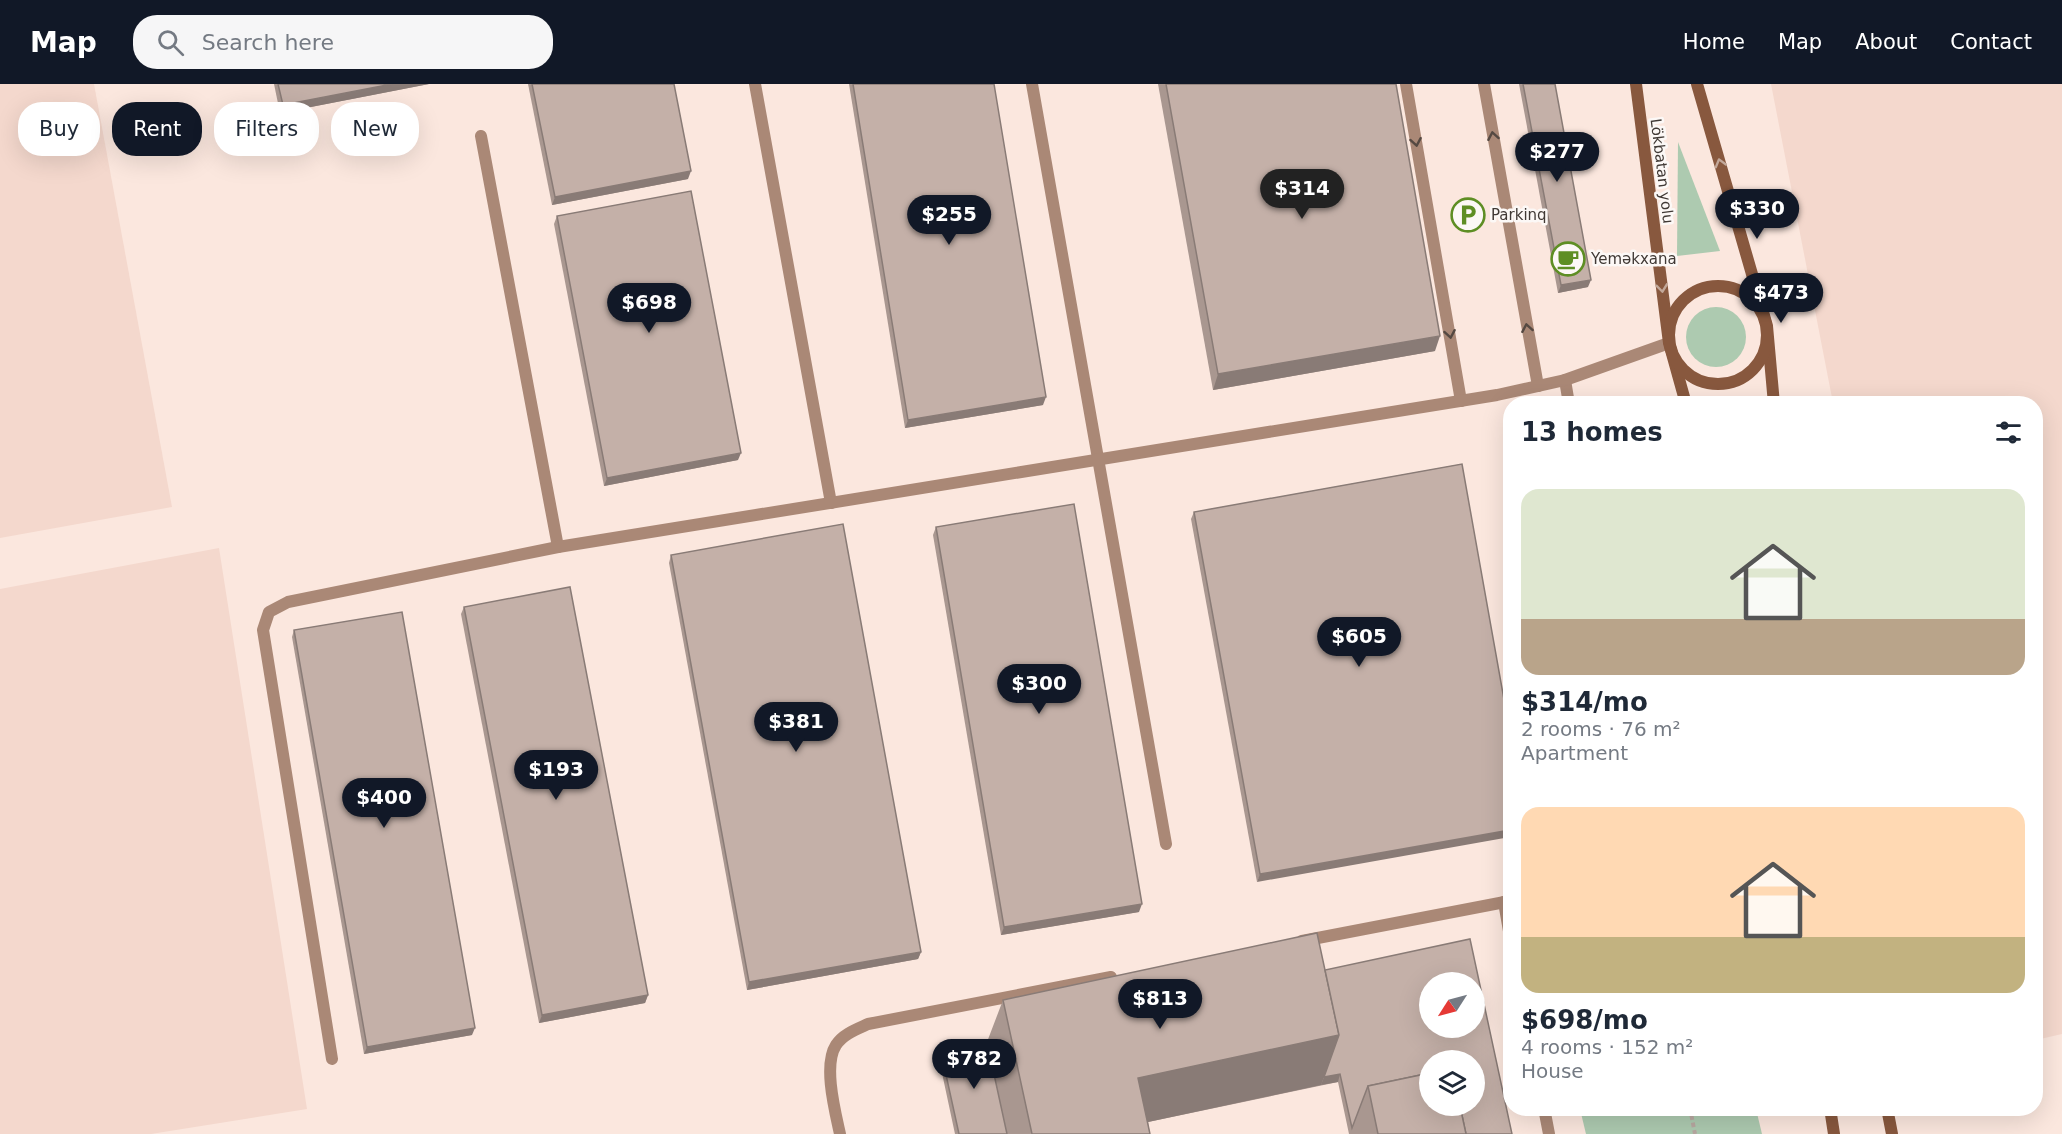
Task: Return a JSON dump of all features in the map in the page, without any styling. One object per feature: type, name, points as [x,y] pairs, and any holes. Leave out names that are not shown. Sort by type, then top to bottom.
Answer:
[{"type":"main road","name":"Lökbatan yolu","points":[[1636,84],[1669,343],[1684,396]]},
{"type":"main road","points":[[1697,84],[1767,326],[1773,396]]},
{"type":"main road","points":[[1710,286],[1731,287],[1743,292],[1755,301],[1767,326],[1767,342],[1762,357],[1754,369],[1741,379],[1726,384],[1711,384],[1696,379],[1683,370],[1674,357],[1669,343],[1672,315],[1680,303],[1690,293],[1710,286]]},
{"type":"main road","points":[[1831,1116],[1834,1134]]},
{"type":"main road","points":[[1889,1116],[1892,1134]]},
{"type":"street","points":[[755,84],[831,503]]},
{"type":"street","points":[[1032,84],[1166,844]]},
{"type":"street","points":[[1406,84],[1461,401]]},
{"type":"street","points":[[1484,84],[1538,386]]},
{"type":"street","points":[[481,136],[558,547]]},
{"type":"street","points":[[332,1059],[263,630],[268,612],[288,602],[558,547],[1461,401],[1564,380],[1669,343]]},
{"type":"street","points":[[1564,380],[1567,396]]},
{"type":"street","points":[[1285,944],[1503,903]]},
{"type":"street","points":[[840,1134],[832,1091],[832,1054],[846,1034],[868,1024],[1123,975]]},
{"type":"street","points":[[1546,1116],[1549,1134]]},
{"type":"path","points":[[1692,1116],[1695,1134]]},
{"type":"shaded area","points":[[0,84],[94,84],[97,102],[18,102],[18,156],[100,156],[100,117],[172,507],[0,538]]},
{"type":"shaded area","points":[[1771,84],[2062,84],[2062,1034],[2043,1038],[2043,396],[1832,396]]},
{"type":"shaded area","points":[[219,548],[307,1109],[151,1134],[0,1134],[0,589]]},
{"type":"green space","points":[[1678,142],[1720,251],[1677,256]]},
{"type":"green space","points":[[1716,307],[1737,316],[1746,337],[1737,358],[1716,367],[1695,358],[1686,337],[1695,316]]},
{"type":"green space","points":[[1582,1116],[1758,1116],[1762,1134],[1586,1134]]},
{"type":"building","points":[[278,84],[392,84],[299,102],[282,102]]},
{"type":"building","points":[[532,84],[674,84],[691,171],[555,197]]},
{"type":"building","points":[[853,84],[994,84],[1046,397],[908,420]]},
{"type":"building","points":[[1166,84],[1396,84],[1440,336],[1218,374]]},
{"type":"building","points":[[1523,84],[1555,84],[1591,280],[1561,285]]},
{"type":"building","points":[[691,191],[741,453],[607,478],[557,216]]},
{"type":"building","points":[[1462,464],[1503,694],[1503,831],[1260,874],[1194,512]]},
{"type":"building","points":[[1074,504],[1142,904],[1004,927],[936,527]]},
{"type":"building","points":[[843,524],[921,952],[749,982],[671,555]]},
{"type":"building","points":[[570,587],[648,995],[542,1015],[464,607]]},
{"type":"building","points":[[402,612],[475,1028],[367,1047],[294,630]]},
{"type":"building","points":[[1317,933],[1339,1035],[1138,1078],[1150,1134],[1032,1134],[1003,1000]]},
{"type":"building","points":[[1470,939],[1477,972],[1419,972],[1419,1038],[1485,1038],[1485,1009],[1503,1092],[1503,1116],[1508,1116],[1512,1134],[1466,1134],[1462,1116],[1485,1116],[1485,1050],[1419,1050],[1419,1075],[1368,1086],[1352,1128],[1340,1074],[1324,1077],[1339,1035],[1325,970]]},
{"type":"building","points":[[987,1042],[1007,1134],[959,1134],[941,1052]]},
{"type":"building","points":[[1419,1075],[1419,1116],[1462,1116],[1466,1134],[1378,1134],[1368,1086]]},
{"type":"place","name":"Parkinq","points":[[1468,215]]},
{"type":"place","name":"Yeməkxana","points":[[1568,259]]}]
